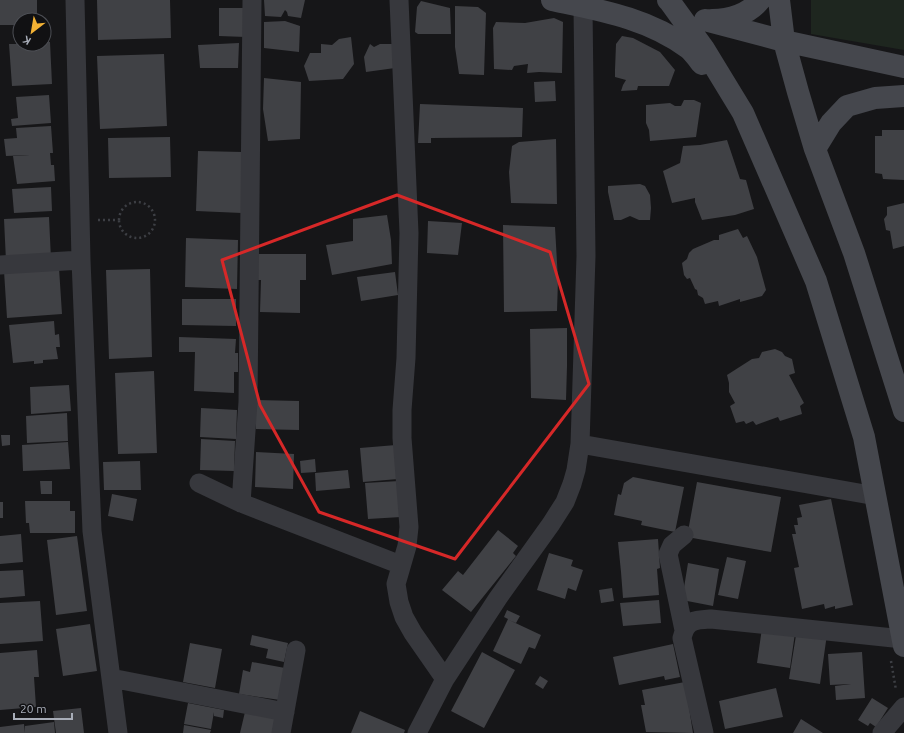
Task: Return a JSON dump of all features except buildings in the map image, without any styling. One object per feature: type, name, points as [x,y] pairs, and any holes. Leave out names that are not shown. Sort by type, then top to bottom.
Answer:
[{"type":"main road","points":[[552,0],[618,14],[659,30],[689,48],[743,113]]},
{"type":"main road","points":[[705,20],[725,20],[743,14],[760,0]]},
{"type":"main road","points":[[779,0],[784,42],[815,149],[854,253],[904,411]]},
{"type":"main road","points":[[669,1],[686,14],[705,20],[784,42],[904,67]]},
{"type":"main road","points":[[669,1],[704,49],[743,113],[816,280],[864,437],[876,496],[897,640]]},
{"type":"main road","points":[[815,149],[831,123],[847,106],[874,98],[904,96]]},
{"type":"street","points":[[75,0],[81,260],[92,531],[118,733]]},
{"type":"street","points":[[240,503],[248,402],[252,0]]},
{"type":"street","points":[[399,0],[409,233],[406,358],[402,410],[402,438],[409,527],[407,546],[396,584],[398,602],[404,617],[445,679]]},
{"type":"street","points":[[417,733],[445,679],[498,598],[565,502],[576,470],[580,444],[586,256],[583,7]]},
{"type":"street","points":[[0,265],[81,260]]},
{"type":"street","points":[[580,444],[876,496]]},
{"type":"street","points":[[199,483],[240,503],[401,565]]},
{"type":"street","points":[[684,535],[672,545],[668,554],[684,630]]},
{"type":"street","points":[[704,733],[682,638],[684,630],[688,624],[696,620],[711,619],[897,640]]},
{"type":"street","points":[[281,733],[296,650]]},
{"type":"street","points":[[111,678],[285,712]]},
{"type":"street","points":[[882,733],[902,709]]},
{"type":"path","points":[[136,201],[149,206],[155,219],[154,226],[150,232],[137,238],[130,237],[124,233],[118,220],[119,213],[123,207],[136,201]]},
{"type":"path","points":[[897,640],[902,709]]},
{"type":"highlighted area","points":[[397,195],[550,252],[589,384],[455,559],[319,512],[260,405],[222,260]]},
{"type":"shaded area","points":[[811,0],[904,0],[904,50],[811,34]]}]
